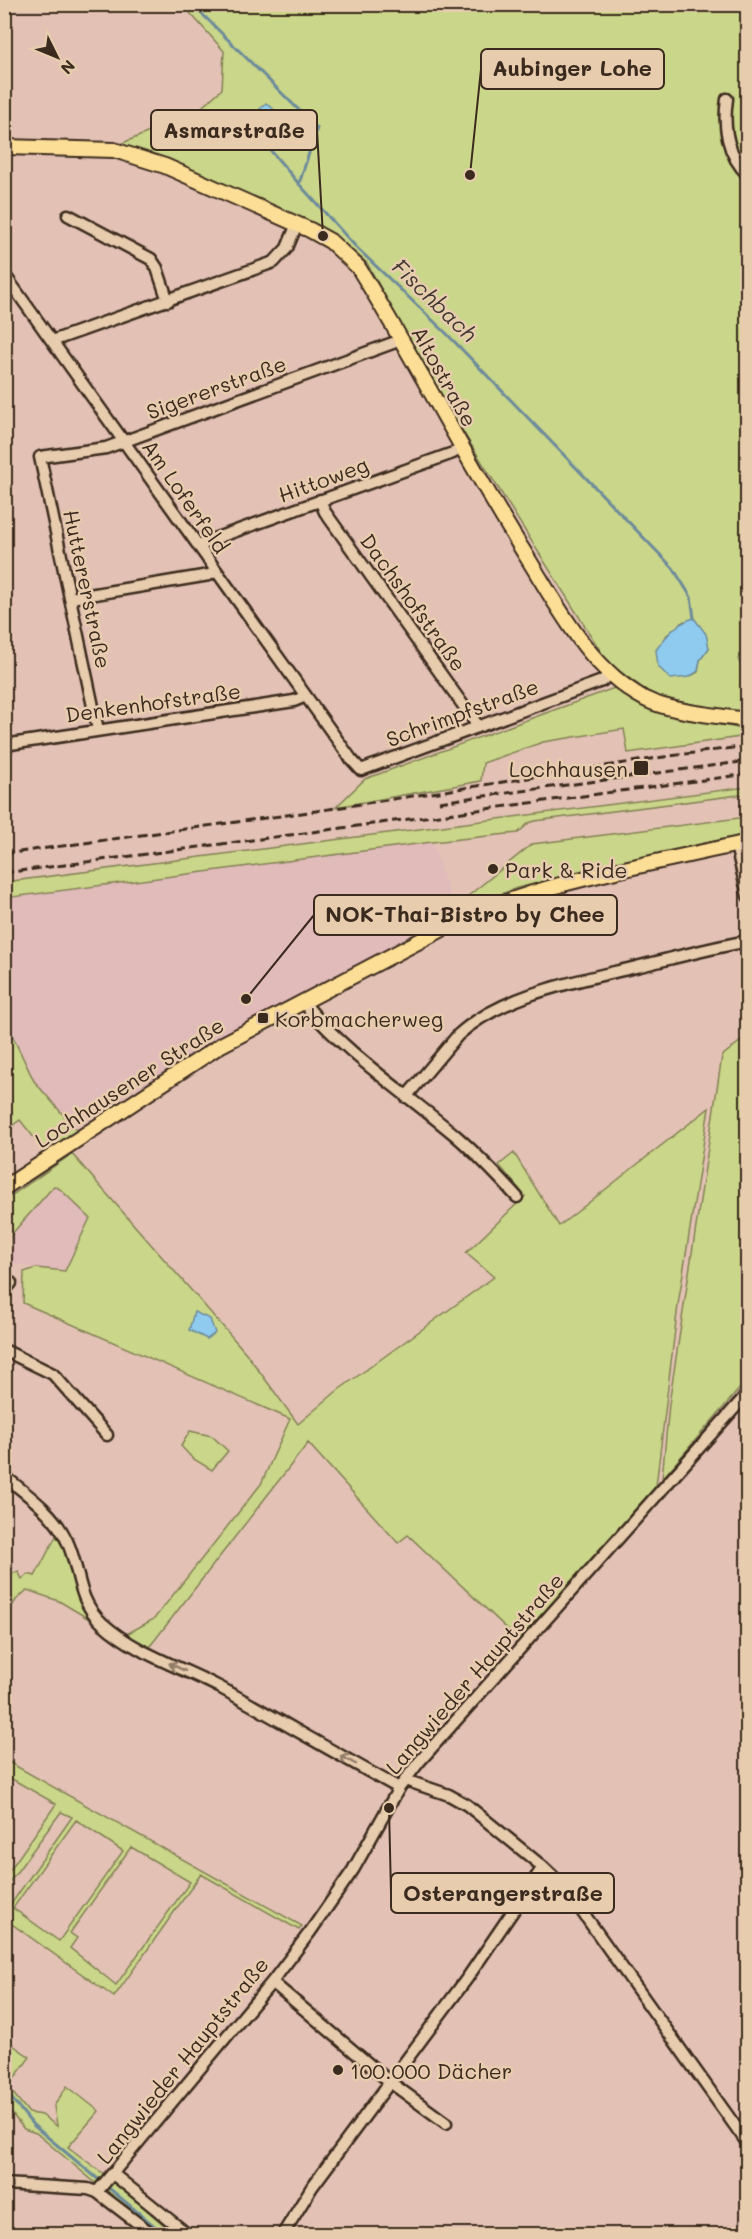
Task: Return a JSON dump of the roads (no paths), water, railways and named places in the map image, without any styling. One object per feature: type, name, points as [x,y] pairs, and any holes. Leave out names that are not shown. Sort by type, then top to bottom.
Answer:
[{"type":"main road","name":"Altostraße","points":[[4,147],[114,150],[165,166],[297,224],[330,241],[358,267],[509,528],[575,633],[591,654],[610,673],[648,700],[679,709],[747,720]]},
{"type":"main road","name":"Lochhausener Straße","points":[[4,1188],[221,1045],[425,937],[486,910],[550,888],[632,866],[742,843]]},
{"type":"street","points":[[726,99],[724,118],[726,136],[732,153],[747,175]]},
{"type":"street","points":[[68,215],[150,259],[157,268],[168,302]]},
{"type":"street","points":[[52,341],[168,302],[274,262],[287,248],[297,224]]},
{"type":"street","name":"Am Loferfeld","points":[[4,274],[337,739]]},
{"type":"street","name":"Sigererstraße","points":[[40,457],[106,448],[401,340]]},
{"type":"street","name":"Hittoweg","points":[[199,547],[208,541],[462,448]]},
{"type":"street","name":"Huttererstraße","points":[[40,457],[98,730]]},
{"type":"street","name":"Dachshofstraße","points":[[320,500],[325,512],[478,726]]},
{"type":"street","points":[[70,598],[209,575],[216,571]]},
{"type":"street","name":"Schrimpfstraße","points":[[337,739],[361,770],[602,681],[610,673]]},
{"type":"street","name":"Denkenhofstraße","points":[[4,744],[294,701],[306,696]]},
{"type":"street","points":[[742,843],[747,896]]},
{"type":"street","points":[[406,1097],[458,1035],[467,1026],[488,1014],[559,986],[743,941]]},
{"type":"street","points":[[303,1002],[360,1060],[482,1160],[517,1197]]},
{"type":"street","points":[[4,1350],[53,1374],[107,1435]]},
{"type":"street","name":"Langwieder Hauptstraße","points":[[98,2191],[272,1982],[310,1932],[353,1870],[402,1784],[459,1716],[747,1393]]},
{"type":"street","points":[[4,1476],[33,1500],[58,1526],[67,1540],[80,1589],[87,1605],[101,1622],[118,1636],[402,1784],[449,1795],[467,1804],[543,1867],[572,1897],[747,2144]]},
{"type":"street","points":[[283,2235],[312,2187],[468,1977],[543,1867]]},
{"type":"street","points":[[272,1982],[390,2082],[447,2123]]},
{"type":"street","points":[[112,2176],[188,2235]]},
{"type":"street","points":[[4,2184],[98,2191],[152,2235]]},
{"type":"water","points":[[266,103],[277,112],[284,123],[287,133],[281,139],[253,116]]},
{"type":"water","points":[[694,618],[706,634],[709,648],[700,660],[698,671],[689,677],[670,679],[658,666],[656,650],[677,627]]},
{"type":"water","points":[[194,1312],[210,1319],[215,1333],[207,1339],[189,1330]]},
{"type":"waterway","name":"Fischbach","points":[[192,4],[317,128],[299,184],[356,247],[446,333],[673,568],[691,597],[694,618]]},
{"type":"waterway","points":[[211,116],[245,127],[266,145],[299,184]]},
{"type":"waterway","points":[[4,2089],[33,2125],[164,2234]]},
{"type":"railway","points":[[4,854],[316,811],[748,746]]},
{"type":"railway","points":[[439,802],[748,761]]},
{"type":"railway","points":[[4,873],[748,774]]},
{"type":"place","name":"Aubinger Lohe","points":[[470,175]]},
{"type":"place","name":"Asmarstraße","points":[[323,236]]},
{"type":"place","name":"Lochhausen","points":[[641,768]]},
{"type":"place","name":"Park & Ride","points":[[493,869]]},
{"type":"place","name":"NOK-Thai-Bistro by Chee","points":[[246,999]]},
{"type":"place","name":"Korbmacherweg","points":[[263,1018]]},
{"type":"place","name":"Osterangerstraße","points":[[389,1808]]},
{"type":"place","name":"100.000 Dächer","points":[[338,2070]]}]
